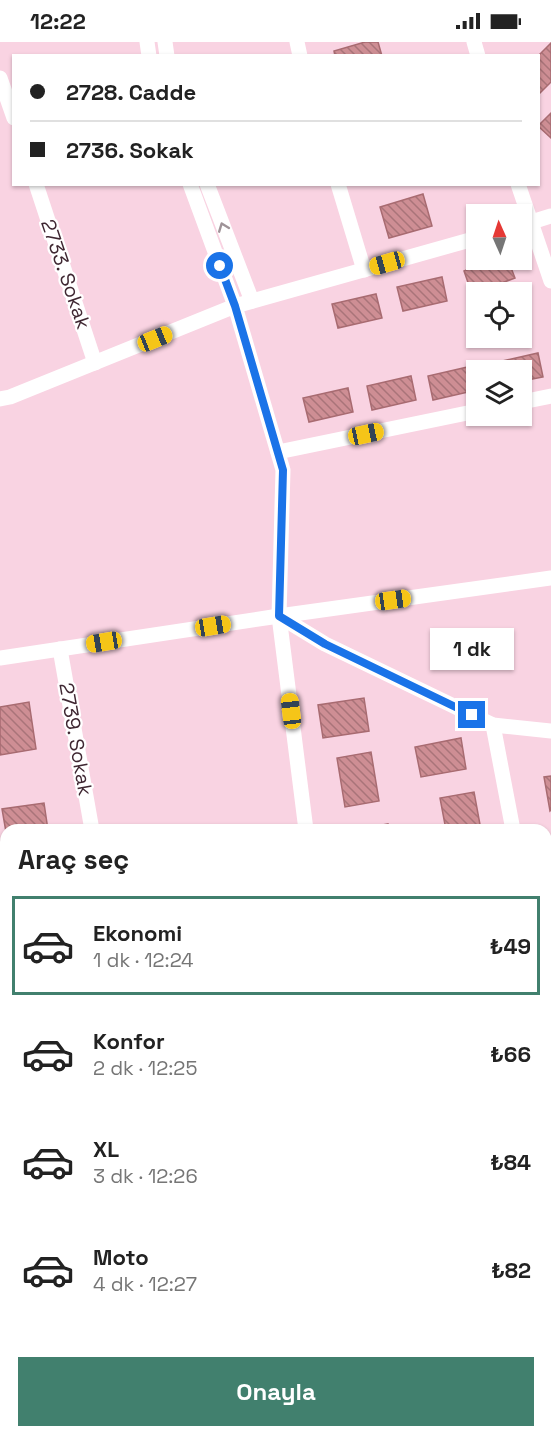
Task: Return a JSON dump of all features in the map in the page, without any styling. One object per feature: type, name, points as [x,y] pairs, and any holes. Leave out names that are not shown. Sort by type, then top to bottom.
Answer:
[{"type":"street","points":[[0,78],[12,112]]},
{"type":"street","name":"2733. Sokak","points":[[37,186],[95,363]]},
{"type":"street","points":[[191,186],[235,306],[283,470],[279,616],[305,824]]},
{"type":"street","points":[[208,186],[252,301]]},
{"type":"street","points":[[339,186],[364,270]]},
{"type":"street","points":[[518,186],[522,204]]},
{"type":"street","points":[[532,222],[551,216]]},
{"type":"street","points":[[532,238],[551,281]]},
{"type":"street","points":[[0,399],[10,397],[235,306],[466,240]]},
{"type":"street","points":[[532,400],[551,396]]},
{"type":"street","points":[[278,452],[466,413]]},
{"type":"street","points":[[0,658],[551,578]]},
{"type":"street","points":[[279,616],[325,644],[493,726],[551,731]]},
{"type":"street","name":"2739. Sokak","points":[[60,649],[91,824]]},
{"type":"street","points":[[493,726],[512,824]]},
{"type":"building","points":[[365,42],[378,42],[381,54],[335,54],[334,51]]},
{"type":"building","points":[[551,43],[551,82],[540,93],[540,54]]},
{"type":"building","points":[[551,113],[551,138],[540,128],[540,124]]},
{"type":"building","points":[[423,194],[432,226],[389,238],[380,207]]},
{"type":"building","points":[[512,270],[515,278],[504,282],[468,282],[464,271]]},
{"type":"building","points":[[442,277],[447,301],[403,311],[397,287]]},
{"type":"building","points":[[376,294],[382,318],[338,328],[332,304]]},
{"type":"building","points":[[538,353],[543,377],[532,379],[532,360],[506,360]]},
{"type":"building","points":[[466,367],[466,392],[433,400],[428,376]]},
{"type":"building","points":[[411,376],[416,400],[372,410],[367,386]]},
{"type":"building","points":[[348,388],[353,412],[309,422],[303,398]]},
{"type":"building","points":[[364,698],[369,731],[323,738],[318,705]]},
{"type":"building","points":[[29,702],[36,749],[0,755],[0,707]]},
{"type":"building","points":[[461,738],[466,769],[421,777],[415,747]]},
{"type":"building","points":[[371,752],[379,801],[345,807],[337,758]]},
{"type":"building","points":[[551,776],[551,810],[550,811],[544,777]]},
{"type":"building","points":[[474,792],[480,824],[445,824],[440,798]]},
{"type":"building","points":[[44,803],[47,824],[5,824],[2,809]]},
{"type":"route","points":[[220,266],[235,306],[283,470],[279,616],[325,644],[472,715]]}]
